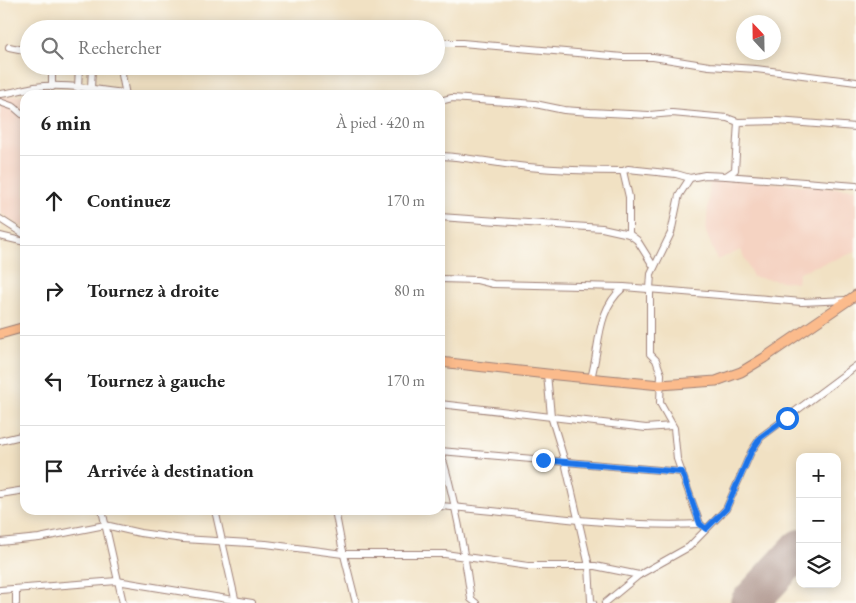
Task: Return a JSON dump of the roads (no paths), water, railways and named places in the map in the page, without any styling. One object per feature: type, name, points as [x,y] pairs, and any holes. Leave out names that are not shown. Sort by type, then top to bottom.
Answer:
[{"type":"main road","points":[[445,363],[660,385],[716,382],[741,372],[853,297]]},
{"type":"main road","points":[[0,334],[20,328]]},
{"type":"street","points":[[445,43],[623,57],[652,57],[709,66],[756,69],[856,82]]},
{"type":"street","points":[[9,47],[20,49]]},
{"type":"street","points":[[52,75],[52,87]]},
{"type":"street","points":[[78,88],[79,75]]},
{"type":"street","points":[[91,89],[92,75]]},
{"type":"street","points":[[122,75],[124,90]]},
{"type":"street","points":[[0,94],[35,87],[98,90]]},
{"type":"street","points":[[445,100],[452,98],[535,104],[564,110],[649,116],[672,114],[708,116],[727,118],[738,122],[777,121],[856,127]]},
{"type":"street","points":[[0,102],[14,107],[20,112]]},
{"type":"street","points":[[726,176],[735,170],[738,122]]},
{"type":"street","points":[[445,156],[529,167],[623,171],[628,169],[676,174],[690,178],[705,174],[856,186]]},
{"type":"street","points":[[623,171],[629,197],[629,234]]},
{"type":"street","points":[[690,178],[679,195],[671,233],[651,274],[650,354],[656,360],[660,374],[660,404],[672,426],[677,459],[700,524],[706,529]]},
{"type":"street","points":[[445,217],[602,228],[629,234],[637,240],[654,267]]},
{"type":"street","points":[[0,219],[20,232]]},
{"type":"street","points":[[0,236],[20,241]]},
{"type":"street","points":[[445,279],[477,280],[493,284],[650,289],[802,302],[853,297]]},
{"type":"street","points":[[591,378],[595,366],[602,323],[608,306],[616,293],[624,288]]},
{"type":"street","points":[[605,603],[640,575],[689,547],[726,509],[751,452],[761,437],[856,366]]},
{"type":"street","points":[[547,374],[551,416],[565,462],[589,566],[591,601],[593,603]]},
{"type":"street","points":[[445,405],[646,428],[672,426]]},
{"type":"street","points":[[0,441],[20,436]]},
{"type":"street","points":[[445,451],[682,472]]},
{"type":"street","points":[[445,467],[451,487],[463,556],[467,567],[471,599],[476,603]]},
{"type":"street","points":[[0,494],[20,491]]},
{"type":"street","points":[[445,506],[577,520],[680,525],[700,524]]},
{"type":"street","points":[[103,515],[123,603]]},
{"type":"street","points":[[216,515],[236,602]]},
{"type":"street","points":[[336,515],[343,554],[356,603]]},
{"type":"street","points":[[0,542],[39,538],[105,525],[140,533],[183,539],[266,544],[343,554],[445,554],[528,566],[589,566],[640,575]]},
{"type":"street","points":[[0,590],[118,581],[236,602],[252,603]]},
{"type":"street","points":[[16,588],[16,603]]}]
